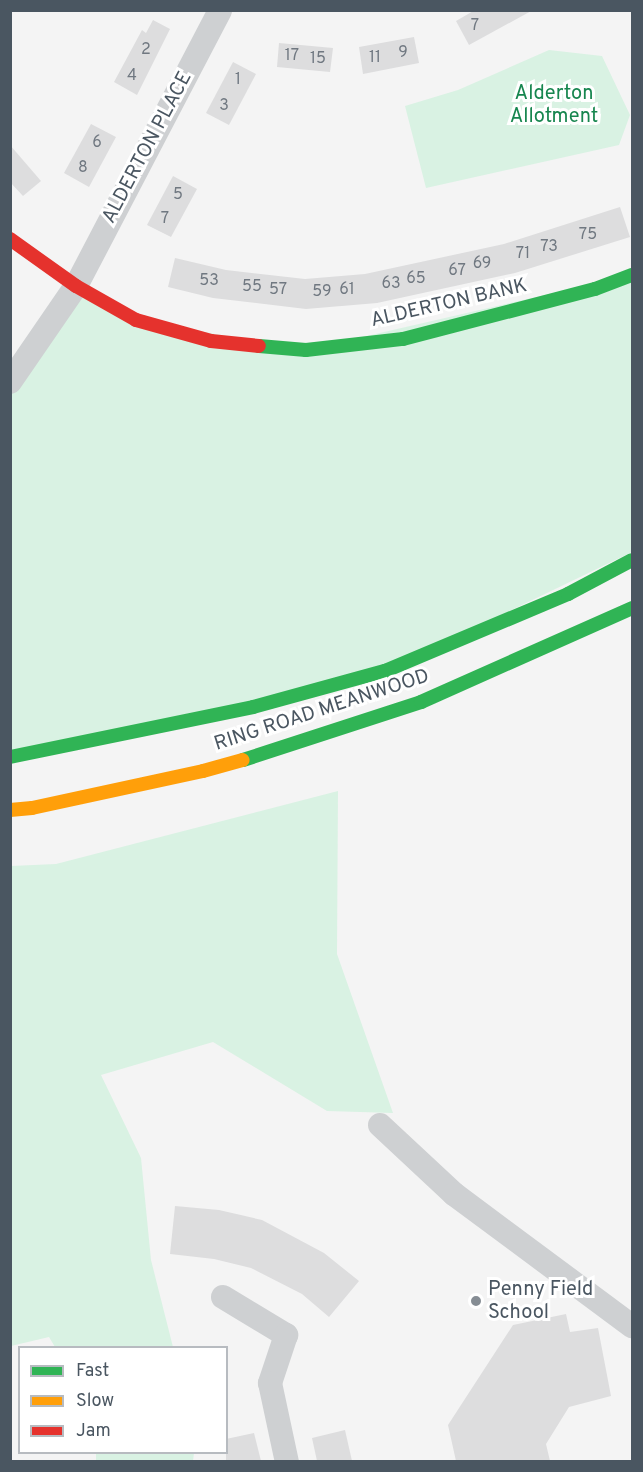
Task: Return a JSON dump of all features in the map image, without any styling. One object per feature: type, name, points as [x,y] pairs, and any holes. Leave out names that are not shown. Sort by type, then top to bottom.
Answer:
[{"type":"main road","name":"ALDERTON BANK","points":[[10,239],[76,286],[136,320],[211,341],[306,350],[403,339],[595,289],[633,275]]},
{"type":"main road","name":"RING ROAD MEANWOOD","points":[[10,757],[253,708],[385,670],[568,594],[633,560]]},
{"type":"main road","name":"RING ROAD MEANWOOD","points":[[10,810],[32,808],[203,771],[313,739],[421,702],[633,608]]},
{"type":"street","name":"ALDERTON PLACE","points":[[10,382],[76,286],[220,10]]},
{"type":"street","points":[[380,1125],[454,1194],[633,1326]]},
{"type":"street","points":[[223,1296],[286,1335],[270,1383],[287,1461]]},
{"type":"green space","name":"Alderton Allotment","points":[[549,50],[602,56],[630,115],[619,145],[426,188],[405,106],[458,90]]},
{"type":"green space","points":[[632,275],[632,552],[385,671],[11,757],[11,382],[76,286],[136,320],[306,350]]},
{"type":"green space","points":[[338,791],[337,954],[393,1113],[327,1111],[213,1042],[101,1075],[141,1158],[151,1260],[173,1346],[54,1346],[49,1337],[11,1346],[11,866],[56,864]]},
{"type":"green space","points":[[96,1454],[194,1454],[193,1461],[96,1461]]},
{"type":"building","points":[[475,10],[533,10],[469,45],[456,21]]},
{"type":"building","points":[[153,20],[170,29],[137,95],[114,82],[142,30],[146,33]]},
{"type":"building","points":[[414,37],[419,63],[363,74],[359,47]]},
{"type":"building","points":[[279,43],[333,48],[330,72],[277,67]]},
{"type":"building","points":[[233,62],[256,74],[229,125],[206,113]]},
{"type":"building","points":[[91,124],[116,137],[89,187],[64,173]]},
{"type":"building","points":[[10,145],[41,181],[23,196],[10,182]]},
{"type":"building","points":[[173,176],[197,189],[171,237],[147,225]]},
{"type":"building","points":[[620,207],[630,237],[515,273],[377,303],[306,309],[213,298],[168,287],[175,258],[226,270],[305,279],[365,274],[504,244]]},
{"type":"building","points":[[175,1206],[219,1210],[262,1220],[324,1253],[359,1281],[329,1317],[302,1294],[251,1268],[214,1259],[170,1254]]},
{"type":"building","points":[[566,1314],[570,1332],[598,1328],[611,1396],[569,1407],[546,1444],[550,1461],[456,1461],[448,1425],[513,1325]]},
{"type":"building","points":[[345,1430],[352,1461],[317,1461],[312,1438]]},
{"type":"building","points":[[254,1433],[261,1461],[226,1461],[228,1439]]},
{"type":"traffic: fast","points":[[259,346],[306,350],[403,339],[595,289],[632,275]]},
{"type":"traffic: fast","points":[[10,757],[253,707],[385,671],[568,594],[632,560]]},
{"type":"traffic: fast","points":[[243,760],[421,702],[632,608]]},
{"type":"traffic: slow","points":[[10,810],[32,808],[203,771],[243,760]]},
{"type":"traffic: jam","points":[[10,239],[76,286],[136,320],[211,341],[259,346]]},
{"type":"place","name":"Penny Field School","points":[[476,1301]]}]
